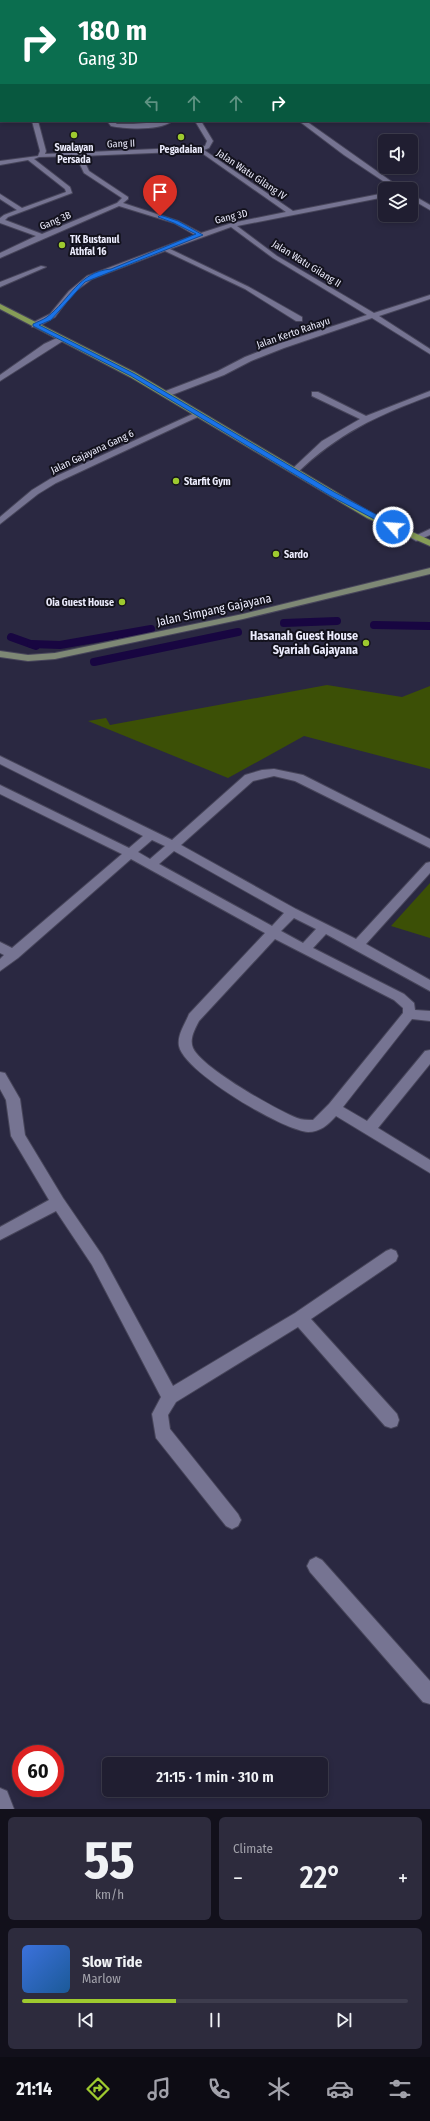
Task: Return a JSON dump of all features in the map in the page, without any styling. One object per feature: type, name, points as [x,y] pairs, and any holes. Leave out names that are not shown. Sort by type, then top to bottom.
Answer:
[{"type":"main road","points":[[0,306],[166,394],[370,516],[430,544]]},
{"type":"main road","name":"Jalan Simpang Gajayana","points":[[0,654],[28,658],[55,656],[266,612],[335,596],[430,570]]},
{"type":"street","points":[[35,122],[42,151],[41,156]]},
{"type":"street","points":[[110,122],[112,125],[120,126],[161,125],[167,122]]},
{"type":"street","points":[[199,122],[210,141],[206,147],[200,149]]},
{"type":"street","points":[[303,122],[341,151],[388,182]]},
{"type":"street","name":"Gang II","points":[[0,164],[41,156],[200,149]]},
{"type":"street","name":"Jalan Watu Gilang IV","points":[[200,149],[216,162],[293,214]]},
{"type":"street","points":[[78,154],[86,172],[126,198],[119,204]]},
{"type":"street","points":[[29,158],[70,190],[69,193],[2,217],[1,221],[42,236]]},
{"type":"street","points":[[0,196],[21,210]]},
{"type":"street","name":"Gang 3D","points":[[35,325],[49,319],[84,281],[165,248],[232,225],[378,196]]},
{"type":"street","points":[[418,200],[430,208]]},
{"type":"street","points":[[119,204],[176,222],[200,235]]},
{"type":"street","name":"Gang 3B","points":[[0,256],[42,236],[119,204]]},
{"type":"street","name":"Jalan Watu Gilang II","points":[[232,225],[275,256],[430,352]]},
{"type":"street","points":[[165,248],[247,288],[299,319]]},
{"type":"street","points":[[0,285],[43,267]]},
{"type":"street","name":"Jalan Kerto Rahayu","points":[[166,394],[221,373],[248,359],[430,297]]},
{"type":"street","points":[[0,379],[27,359],[62,338]]},
{"type":"street","points":[[294,471],[313,451],[348,427],[365,418],[430,393]]},
{"type":"street","points":[[315,394],[365,418]]},
{"type":"street","name":"Jalan Gajayana Gang 6","points":[[0,521],[35,492],[53,481],[200,414]]},
{"type":"street","points":[[416,538],[430,532]]},
{"type":"street","points":[[0,760],[172,845],[292,912],[358,945],[430,986]]},
{"type":"street","points":[[152,865],[172,845],[249,778],[261,773],[275,771],[299,778],[430,844]]},
{"type":"street","points":[[0,789],[130,853],[274,934],[399,997],[409,1006],[409,1014],[334,1108],[320,1124],[308,1128],[294,1123],[202,1068],[187,1050],[186,1034],[194,1018],[274,934],[292,912]]},
{"type":"street","points":[[0,966],[151,835]]},
{"type":"street","points":[[358,945],[430,866]]},
{"type":"street","points":[[305,949],[324,928]]},
{"type":"street","points":[[0,947],[14,955]]},
{"type":"street","points":[[409,1014],[430,1016]]},
{"type":"street","points":[[369,1128],[430,1055]]},
{"type":"street","points":[[0,1077],[13,1100],[18,1136],[58,1202],[97,1260],[170,1397]]},
{"type":"street","points":[[334,1108],[369,1128],[430,1167]]},
{"type":"street","points":[[0,1234],[58,1202]]},
{"type":"street","points":[[232,1520],[162,1432],[160,1414],[170,1397],[300,1318],[391,1256]]},
{"type":"street","points":[[300,1318],[391,1420]]},
{"type":"street","points":[[316,1566],[430,1695]]},
{"type":"street","points":[[0,1798],[4,1809]]},
{"type":"green space","points":[[327,685],[402,697],[430,686],[430,769],[304,736],[228,778],[88,721],[106,718],[110,725]]},
{"type":"green space","points":[[430,883],[430,938],[391,926]]},
{"type":"waterway","points":[[284,623],[337,621]]},
{"type":"waterway","points":[[374,625],[430,626]]},
{"type":"waterway","points":[[31,644],[60,645],[151,629]]},
{"type":"waterway","points":[[94,662],[238,632]]},
{"type":"waterway","points":[[11,637],[36,646]]},
{"type":"place","name":"Swalayan Persada","points":[[74,135]]},
{"type":"place","name":"Pegadaian","points":[[181,137]]},
{"type":"place","name":"TK Bustanul Athfal 16","points":[[62,245]]},
{"type":"place","name":"Starfit Gym","points":[[176,481]]},
{"type":"place","name":"Sardo","points":[[276,554]]},
{"type":"place","name":"Oia Guest House","points":[[122,602]]},
{"type":"place","name":"Hasanah Guest House Syariah Gajayana","points":[[366,643]]},
{"type":"route","points":[[160,216],[176,222],[200,235],[126,263],[112,270],[104,271],[84,281],[71,292],[61,307],[49,319],[35,325],[133,375],[370,516],[393,527]]}]
